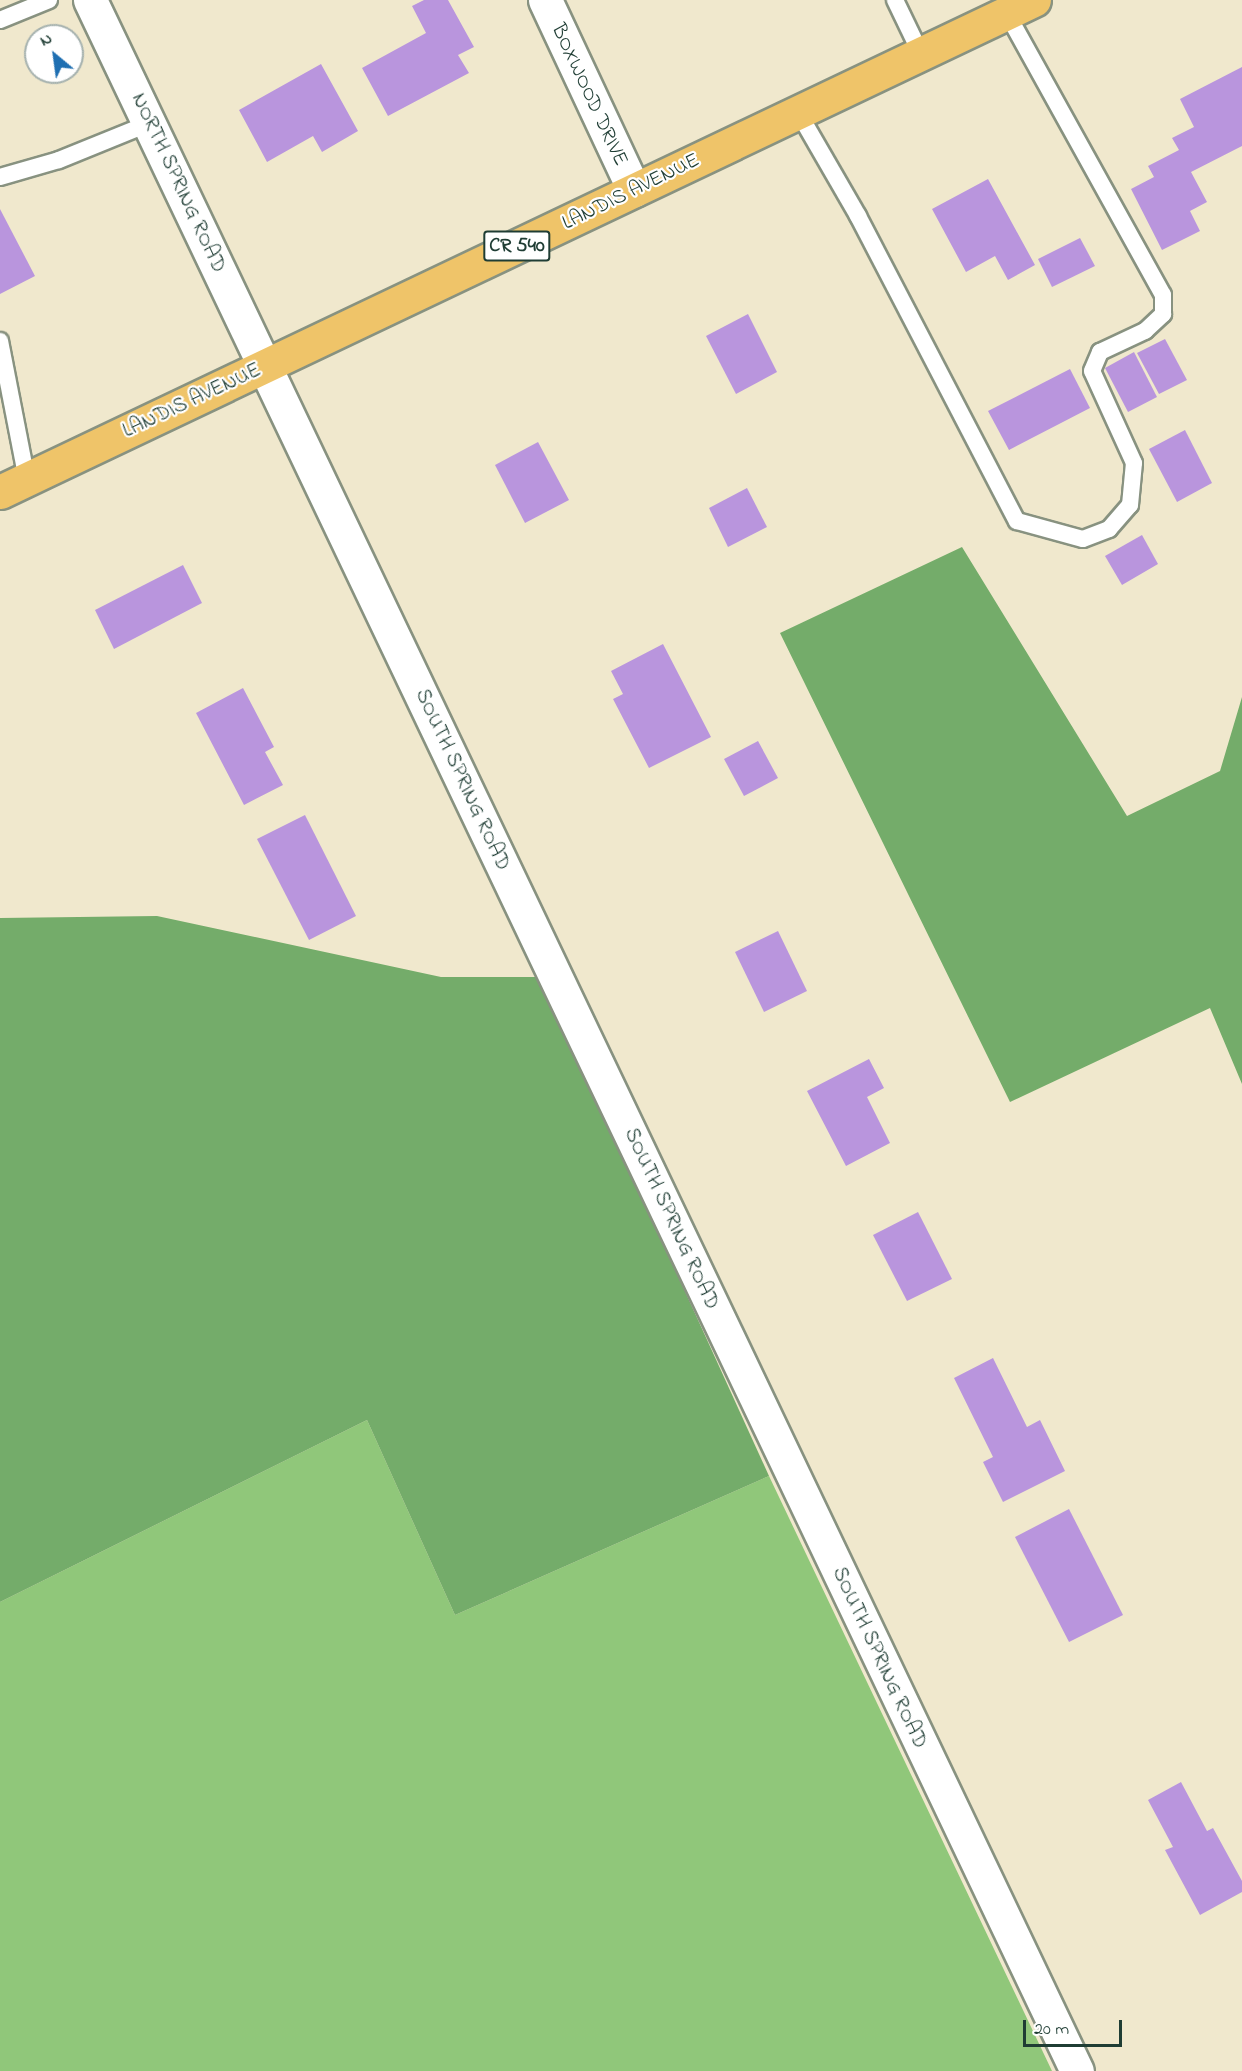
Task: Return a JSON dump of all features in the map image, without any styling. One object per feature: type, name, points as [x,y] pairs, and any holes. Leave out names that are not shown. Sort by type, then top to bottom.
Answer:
[{"type":"main road","name":"LANDIS AVENUE","points":[[13,486],[1021,6]]},
{"type":"street","name":"NORTH SPRING ROAD","points":[[90,0],[266,367]]},
{"type":"street","name":"BOXWOOD DRIVE","points":[[545,0],[634,190]]},
{"type":"street","name":"SOUTH SPRING ROAD","points":[[266,367],[1077,2071]]},
{"type":"lane","points":[[0,20],[49,0]]},
{"type":"lane","points":[[895,0],[921,54]]},
{"type":"lane","points":[[798,112],[858,216],[1017,521],[1083,539],[1109,529],[1130,506],[1134,463],[1092,371],[1100,352],[1145,331],[1162,314],[1163,295],[1021,6]]},
{"type":"lane","points":[[0,177],[59,160],[150,123]]},
{"type":"lane","points":[[0,341],[13,486]]},
{"type":"green space","points":[[962,547],[1127,816],[1220,771],[1242,697],[1242,1084],[1210,1008],[1010,1102],[780,633]]},
{"type":"green space","points":[[157,916],[441,977],[542,977],[769,1476],[455,1615],[367,1420],[0,1602],[0,918]]},
{"type":"green space","points":[[367,1420],[455,1615],[769,1476],[1052,2071],[0,2071],[0,1602]]},
{"type":"building","points":[[424,0],[448,0],[474,47],[458,55],[469,73],[388,116],[362,68],[426,33],[412,6]]},
{"type":"building","points":[[321,64],[358,131],[322,152],[313,136],[267,162],[239,110]]},
{"type":"building","points":[[1242,67],[1242,146],[1191,172],[1207,202],[1190,211],[1200,231],[1162,250],[1131,189],[1154,177],[1148,166],[1179,150],[1172,138],[1194,127],[1180,99]]},
{"type":"building","points":[[988,179],[1035,265],[1008,280],[995,256],[966,272],[932,209]]},
{"type":"building","points":[[0,209],[35,276],[0,294]]},
{"type":"building","points":[[1080,238],[1095,266],[1052,287],[1038,259]]},
{"type":"building","points":[[748,314],[777,372],[736,394],[706,336]]},
{"type":"building","points":[[1165,339],[1187,380],[1159,394],[1137,353]]},
{"type":"building","points":[[1134,352],[1157,397],[1128,412],[1105,368]]},
{"type":"building","points":[[1070,369],[1090,408],[1009,450],[988,411]]},
{"type":"building","points":[[1185,430],[1212,483],[1177,502],[1149,449]]},
{"type":"building","points":[[538,442],[569,500],[525,523],[495,465]]},
{"type":"building","points":[[747,488],[767,527],[728,547],[709,508]]},
{"type":"building","points":[[1142,535],[1158,564],[1122,585],[1105,556]]},
{"type":"building","points":[[183,565],[202,603],[114,649],[95,610]]},
{"type":"building","points":[[663,644],[711,737],[649,768],[613,699],[623,694],[611,671]]},
{"type":"building","points":[[243,688],[274,747],[265,752],[283,785],[244,805],[196,713]]},
{"type":"building","points":[[758,741],[778,778],[744,796],[724,759]]},
{"type":"building","points":[[305,815],[356,916],[309,940],[257,839]]},
{"type":"building","points":[[778,931],[807,991],[764,1012],[735,952]]},
{"type":"building","points":[[869,1059],[884,1088],[867,1097],[890,1143],[846,1166],[807,1091]]},
{"type":"building","points":[[918,1212],[952,1279],[907,1301],[873,1235]]},
{"type":"building","points":[[993,1358],[1027,1427],[1040,1420],[1065,1471],[1003,1502],[983,1462],[993,1457],[954,1378]]},
{"type":"building","points":[[1069,1509],[1123,1615],[1069,1642],[1015,1537]]},
{"type":"building","points":[[1181,1782],[1207,1831],[1213,1828],[1242,1881],[1242,1892],[1200,1915],[1165,1850],[1173,1847],[1148,1800]]}]
